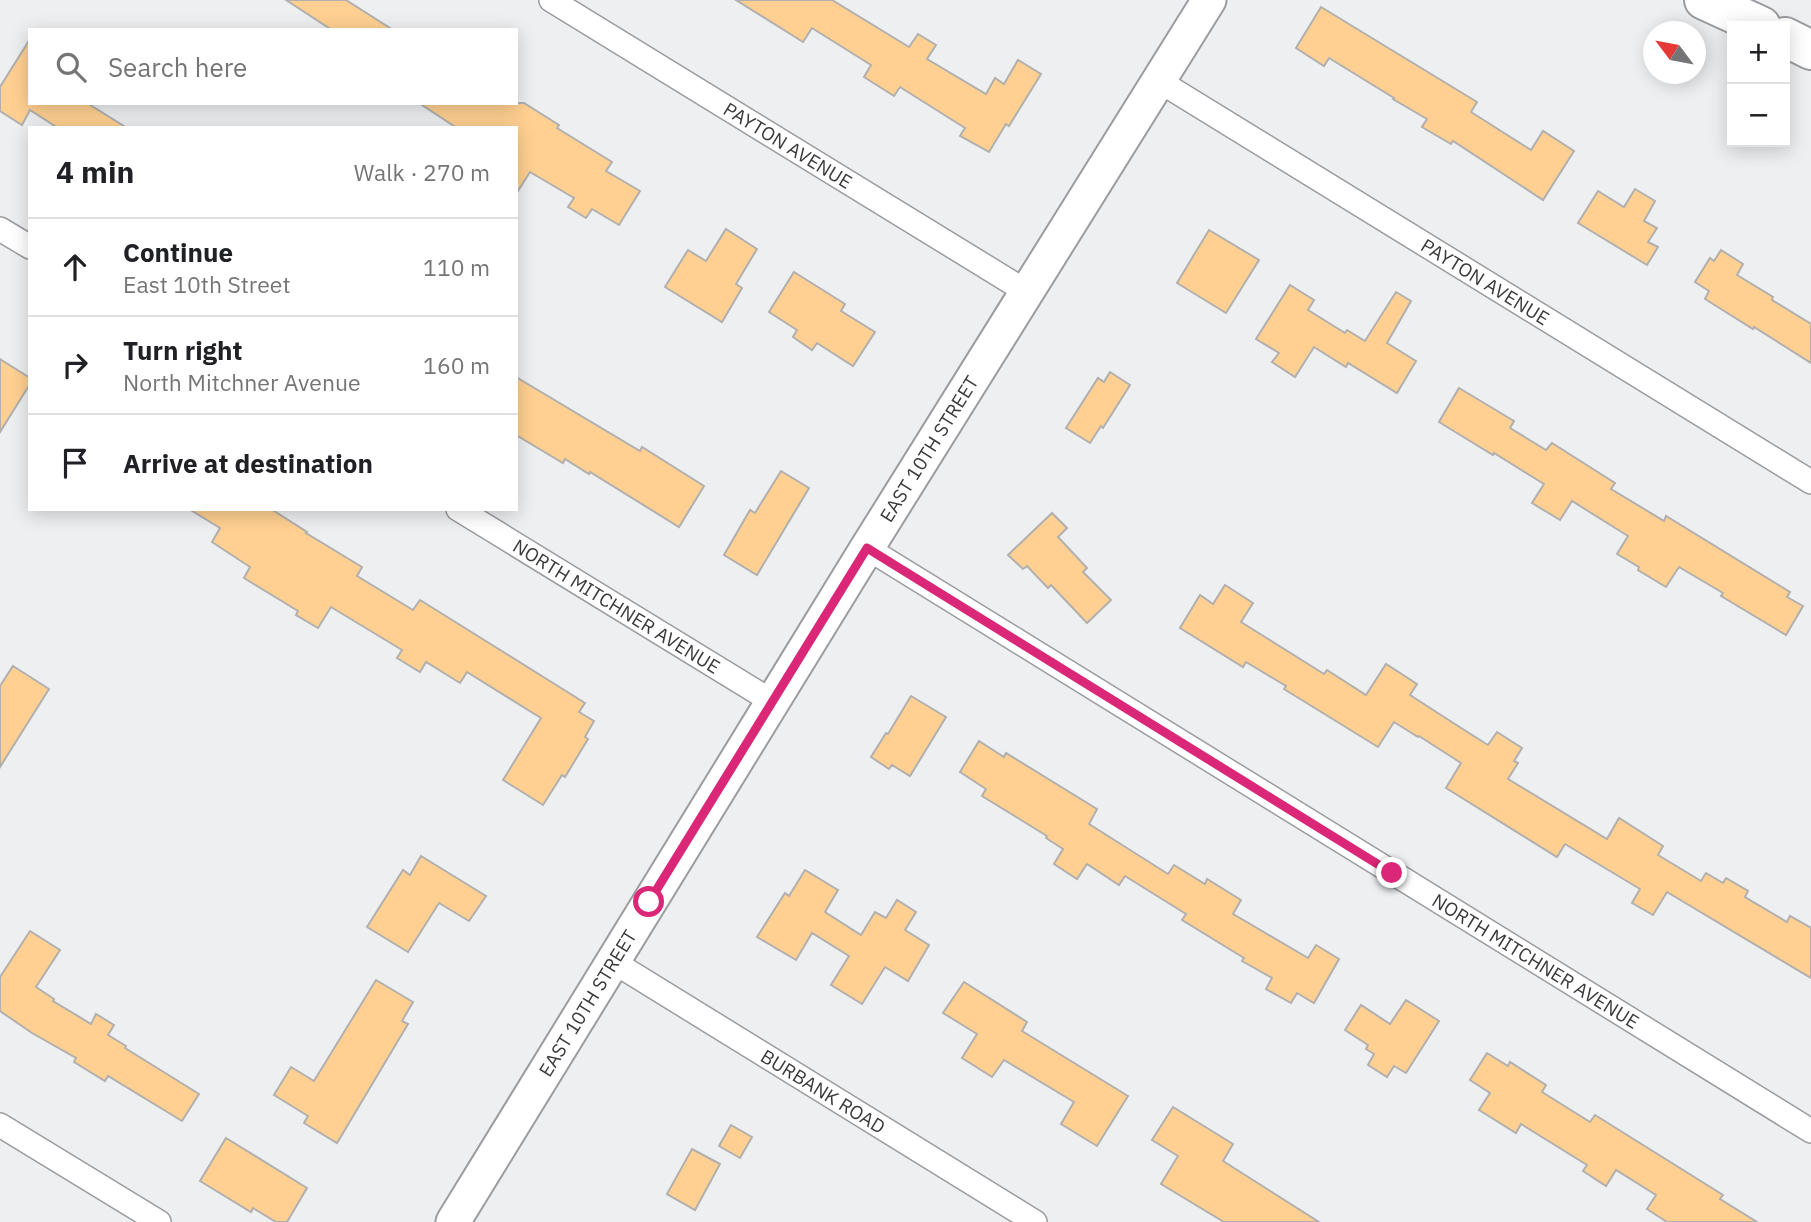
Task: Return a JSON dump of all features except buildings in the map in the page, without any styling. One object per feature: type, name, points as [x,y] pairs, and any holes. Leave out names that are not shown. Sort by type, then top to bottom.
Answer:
[{"type":"highway","points":[[1704,0],[1750,21]]},
{"type":"highway","points":[[1790,40],[1811,50]]},
{"type":"main road","name":"EAST 10TH STREET","points":[[453,1222],[867,548],[1209,0]]},
{"type":"street","name":"PAYTON AVENUE","points":[[551,0],[1027,292]]},
{"type":"street","name":"PAYTON AVENUE","points":[[1159,81],[1811,482]]},
{"type":"street","points":[[0,229],[28,246]]},
{"type":"street","name":"NORTH MITCHNER AVENUE","points":[[461,511],[773,702]]},
{"type":"street","name":"NORTH MITCHNER AVENUE","points":[[867,548],[1811,1131]]},
{"type":"street","name":"BURBANK ROAD","points":[[612,961],[1035,1222]]},
{"type":"street","points":[[0,1125],[159,1222]]},
{"type":"route","points":[[649,902],[867,548],[1392,873]]}]
